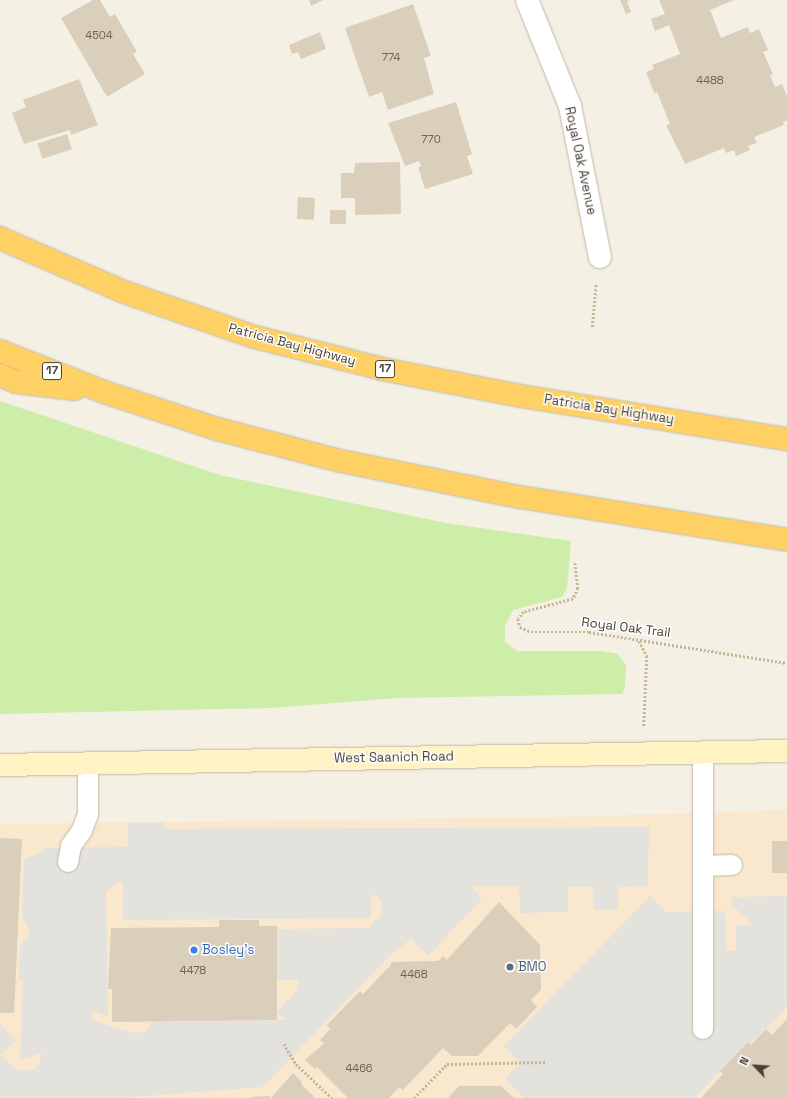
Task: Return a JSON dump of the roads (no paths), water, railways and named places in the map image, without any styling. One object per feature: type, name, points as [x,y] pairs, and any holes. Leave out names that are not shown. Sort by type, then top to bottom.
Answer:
[{"type":"highway","name":"Patricia Bay Highway","points":[[0,238],[124,292],[255,337],[382,369],[521,396],[787,439]]},
{"type":"highway","name":"17","points":[[0,351],[104,392],[217,429],[341,461],[520,497],[787,540]]},
{"type":"highway","points":[[0,375],[16,382],[104,392]]},
{"type":"main road","name":"West Saanich Road","points":[[0,765],[787,751]]},
{"type":"street","name":"Royal Oak Avenue","points":[[527,0],[570,106],[600,257]]},
{"type":"lane","points":[[703,752],[703,1029]]},
{"type":"lane","points":[[68,862],[71,846],[82,830],[88,814],[88,764]]},
{"type":"lane","points":[[703,866],[732,865]]},
{"type":"place","name":"Bosley's","points":[[194,950]]},
{"type":"place","name":"BMO","points":[[510,967]]}]
